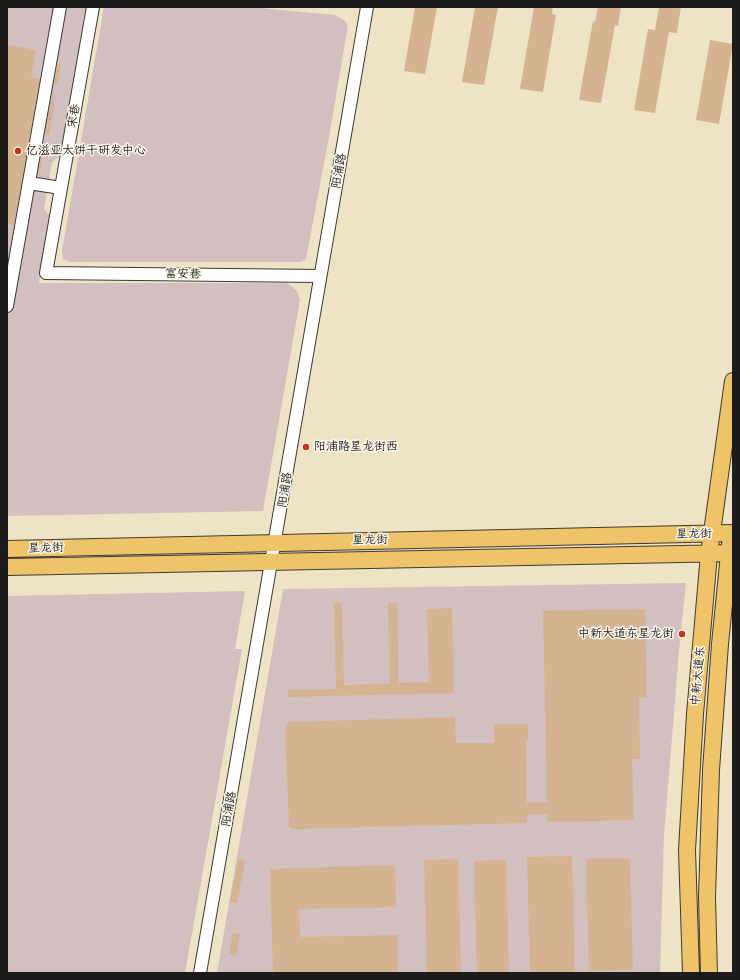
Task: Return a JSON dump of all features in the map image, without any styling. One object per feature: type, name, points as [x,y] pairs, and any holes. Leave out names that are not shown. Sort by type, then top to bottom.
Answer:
[{"type":"main road","name":"中新大道东","points":[[691,973],[687,850],[695,714],[711,533],[733,380]]},
{"type":"main road","name":"星龙街","points":[[7,549],[711,533],[733,530]]},
{"type":"main road","name":"中新大道东","points":[[709,973],[707,897],[711,770],[733,530]]},
{"type":"main road","name":"星龙街","points":[[7,567],[731,553]]},
{"type":"street","points":[[7,306],[60,7]]},
{"type":"street","name":"宋巷","points":[[46,273],[93,7]]},
{"type":"street","name":"阳浦路","points":[[200,973],[367,7]]},
{"type":"street","points":[[29,183],[61,188]]},
{"type":"street","name":"富安巷","points":[[46,273],[320,276]]},
{"type":"shaded area","points":[[7,7],[86,7],[61,155],[52,162],[44,209],[50,216],[39,283],[287,283],[297,291],[300,300],[263,511],[7,516]]},
{"type":"shaded area","points":[[104,7],[249,7],[335,15],[345,21],[348,26],[306,259],[301,262],[70,262],[63,259],[62,251]]},
{"type":"shaded area","points":[[686,583],[664,835],[660,973],[217,973],[283,589]]},
{"type":"shaded area","points":[[245,591],[235,649],[242,649],[185,973],[7,973],[7,596]]},
{"type":"building","points":[[415,7],[437,7],[425,74],[404,71]]},
{"type":"building","points":[[475,7],[498,7],[484,85],[462,82]]},
{"type":"building","points":[[534,7],[553,7],[552,14],[556,15],[543,92],[520,89]]},
{"type":"building","points":[[598,7],[621,7],[618,26],[615,25],[601,103],[579,100],[593,21],[595,22]]},
{"type":"building","points":[[659,7],[681,7],[677,33],[669,32],[655,113],[634,110],[648,29],[655,30]]},
{"type":"building","points":[[710,40],[733,44],[719,124],[696,120]]},
{"type":"building","name":"亿滋亚太饼干研发中心","points":[[8,45],[36,50],[31,77],[40,79],[14,225],[7,224]]},
{"type":"building","points":[[58,64],[61,64],[58,84],[54,84]]},
{"type":"building","points":[[51,99],[55,99],[49,135],[45,134]]},
{"type":"building","points":[[41,156],[43,156],[39,177],[38,176]]},
{"type":"building","points":[[334,603],[342,603],[344,685],[390,684],[388,603],[397,603],[399,683],[429,682],[427,609],[452,608],[454,693],[288,697],[288,690],[336,689]]},
{"type":"building","points":[[645,609],[647,698],[639,698],[640,759],[632,759],[634,820],[547,822],[547,814],[527,815],[527,823],[294,829],[289,827],[285,729],[289,722],[455,717],[456,743],[494,743],[494,724],[528,724],[528,740],[526,740],[527,803],[547,802],[543,611]]},
{"type":"building","points":[[572,856],[575,973],[530,973],[527,857]]},
{"type":"building","points":[[630,858],[633,970],[589,971],[586,859]]},
{"type":"building","points":[[238,859],[245,861],[237,903],[230,902]]},
{"type":"building","points":[[458,859],[461,973],[427,973],[424,860]]},
{"type":"building","points":[[506,860],[509,973],[477,973],[474,861]]},
{"type":"building","points":[[395,865],[396,907],[299,909],[300,937],[397,935],[398,973],[273,973],[270,869]]},
{"type":"building","points":[[233,933],[240,934],[236,956],[229,954]]},
{"type":"place","name":"亿滋亚太饼干研发中心","points":[[18,151]]},
{"type":"place","name":"阳浦路星龙街西","points":[[306,447]]},
{"type":"place","name":"中新大道东星龙街","points":[[682,634]]}]
